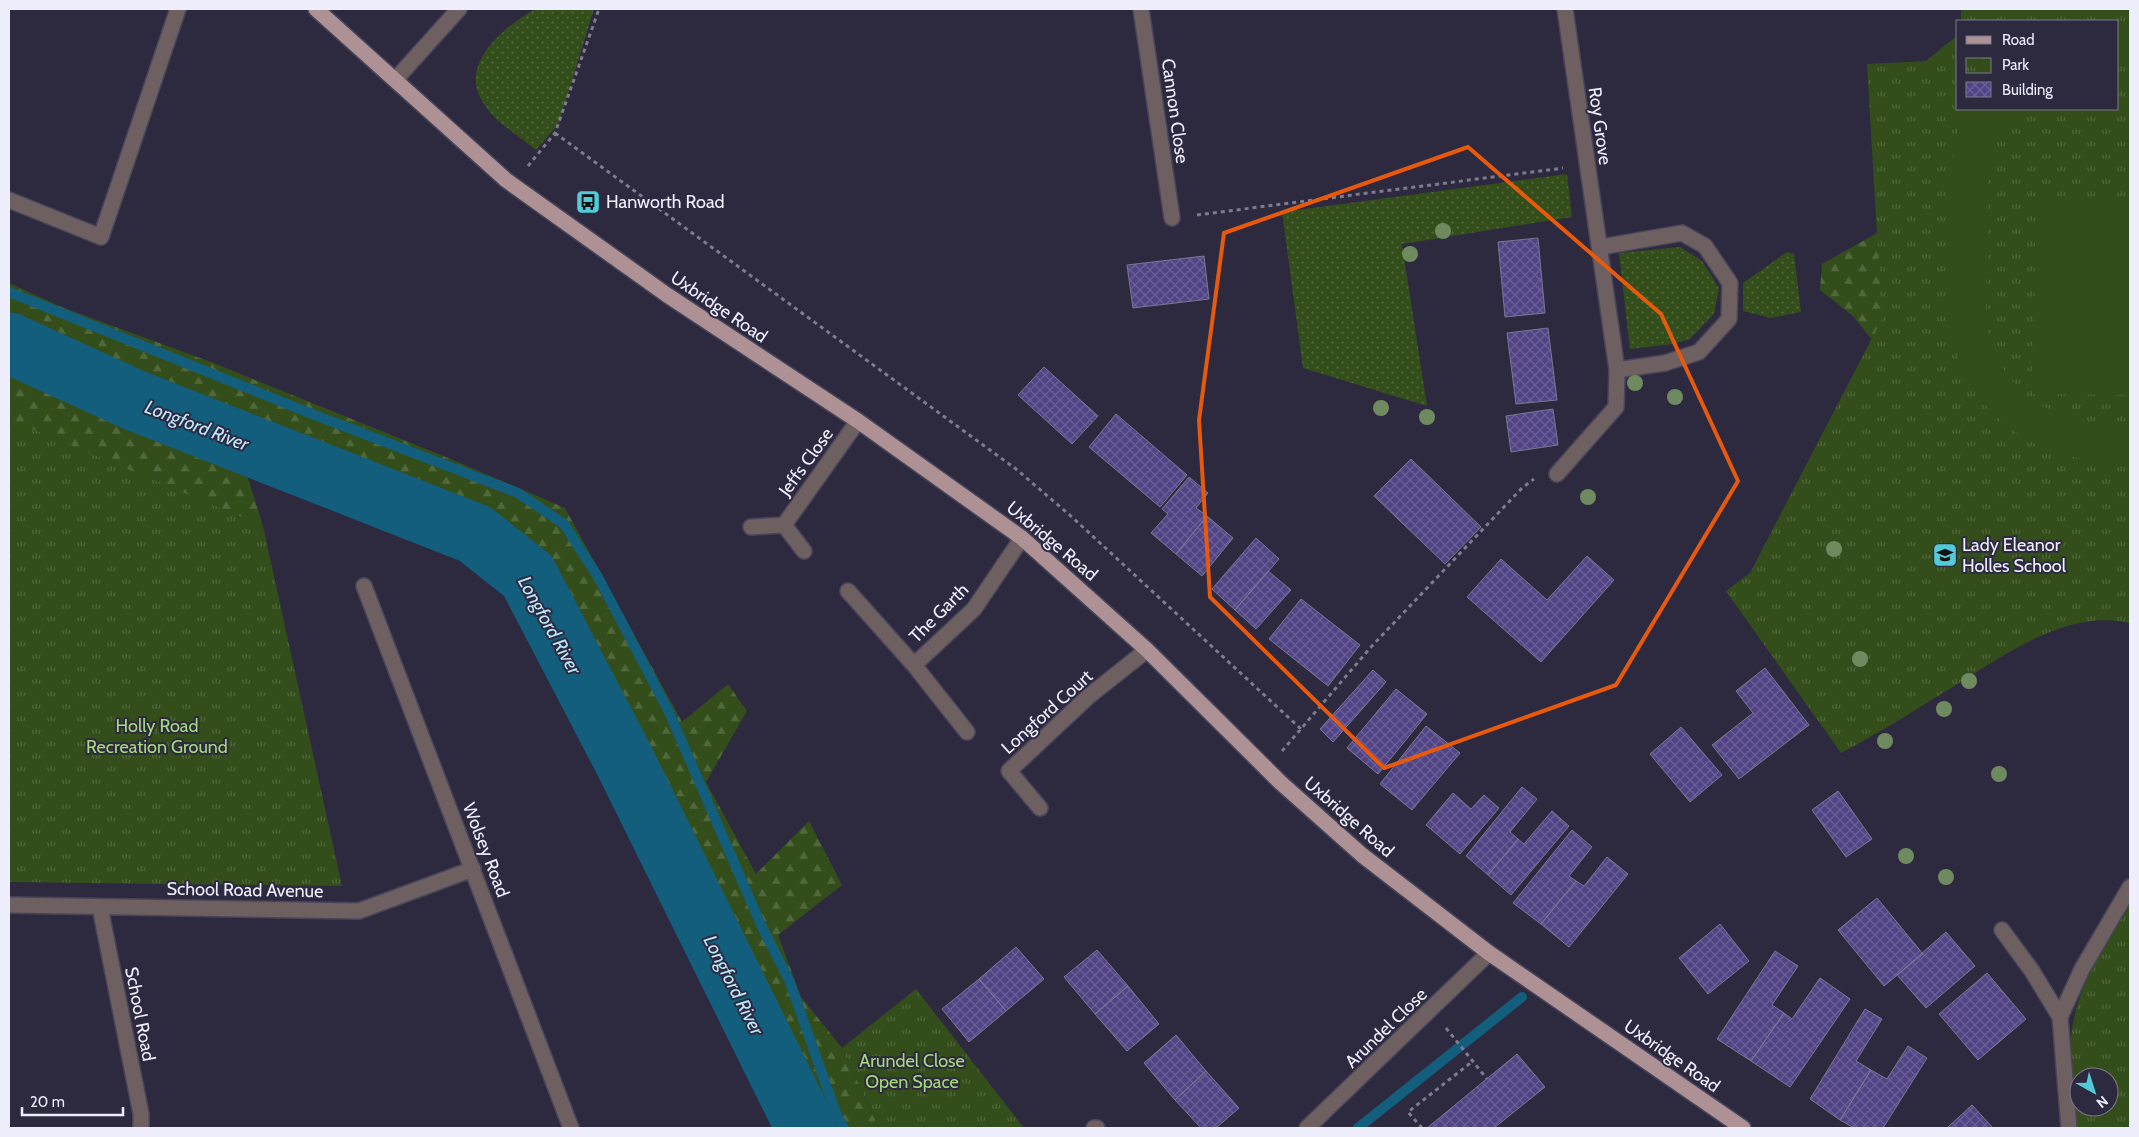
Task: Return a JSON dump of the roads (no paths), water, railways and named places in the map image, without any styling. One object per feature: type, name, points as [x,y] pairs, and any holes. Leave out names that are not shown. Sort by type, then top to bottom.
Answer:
[{"type":"main road","name":"Uxbridge Road","points":[[316,9],[506,180],[667,295],[858,421],[1022,538],[1147,650],[1281,783],[1362,855],[1489,953],[1743,1128]]},
{"type":"street","points":[[9,200],[101,238],[178,9]]},
{"type":"street","points":[[395,80],[458,9]]},
{"type":"street","name":"Cannon Close","points":[[1141,9],[1172,218]]},
{"type":"street","name":"Roy Grove","points":[[1557,474],[1616,407],[1617,370],[1564,9]]},
{"type":"street","points":[[1600,247],[1682,233],[1705,246],[1730,283],[1729,319],[1699,352],[1665,363],[1617,370]]},
{"type":"street","name":"Jeffs Close","points":[[784,525],[858,421]]},
{"type":"street","name":"Jeffs Close","points":[[751,527],[784,525]]},
{"type":"street","name":"Jeffs Close","points":[[784,525],[804,551]]},
{"type":"street","name":"The Garth","points":[[914,664],[974,609],[1022,538]]},
{"type":"street","name":"Wolsey Road","points":[[364,586],[570,1128]]},
{"type":"street","name":"The Garth","points":[[848,591],[914,664],[966,732]]},
{"type":"street","name":"Longford Court","points":[[1040,808],[1009,771],[1088,696],[1147,650]]},
{"type":"street","name":"School Road Avenue","points":[[9,905],[359,910],[473,869]]},
{"type":"street","points":[[2060,1017],[2082,969],[2130,887]]},
{"type":"street","name":"School Road","points":[[100,907],[141,1114],[142,1128]]},
{"type":"street","points":[[2002,930],[2032,971],[2060,1017],[2069,1128]]},
{"type":"street","name":"Arundel Close","points":[[1307,1128],[1489,953]]},
{"type":"waterway","points":[[9,292],[307,412],[518,493],[564,524],[598,577],[669,712],[762,927],[789,980],[836,1113],[844,1128]]},
{"type":"waterway","name":"Longford River","points":[[9,343],[134,400],[475,534],[528,576],[624,760],[806,1128]]},
{"type":"waterway","points":[[1358,1128],[1522,997]]},
{"type":"place","name":"Hanworth Road","points":[[588,202]]},
{"type":"place","name":"Lady Eleanor Holles School","points":[[1945,555]]},
{"type":"park label","name":"Holly Road Recreation Ground","points":[[157,736]]},
{"type":"park label","name":"Arundel Close Open Space","points":[[912,1071]]}]
